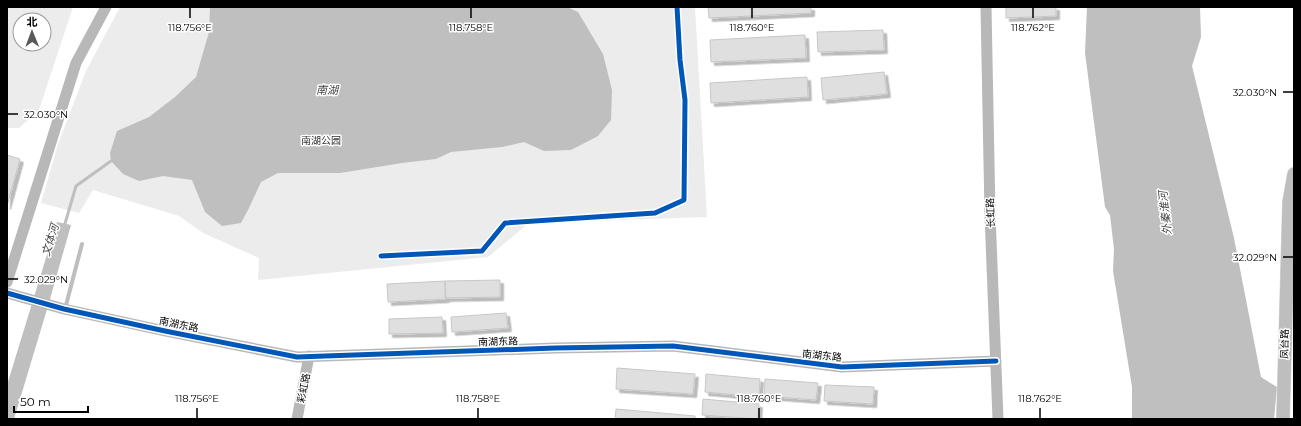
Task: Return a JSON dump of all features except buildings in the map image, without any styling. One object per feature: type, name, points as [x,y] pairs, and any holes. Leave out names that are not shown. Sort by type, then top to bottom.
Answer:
[{"type":"main road","name":"凤台路","points":[[1283,419],[1289,202],[1294,174]]},
{"type":"street","points":[[7,282],[76,63],[106,7]]},
{"type":"street","name":"长虹路","points":[[986,7],[990,214],[998,419]]},
{"type":"street","name":"南湖东路","points":[[7,293],[64,309],[297,357],[555,348],[673,346],[842,367],[996,361]]},
{"type":"street","name":"彩虹路","points":[[297,419],[309,356]]},
{"type":"lane","points":[[64,309],[82,244]]},
{"type":"green space","points":[[7,7],[73,7],[39,110],[19,128],[7,128]]},
{"type":"green space","name":"南湖公园","points":[[120,7],[695,7],[707,217],[529,223],[488,257],[258,280],[259,258],[203,233],[179,216],[93,190],[79,213],[41,203],[58,144],[86,71]]},
{"type":"water","name":"南湖","points":[[210,7],[567,7],[578,12],[603,54],[612,90],[611,120],[598,136],[571,150],[544,151],[524,142],[502,147],[451,152],[436,159],[340,173],[278,173],[261,182],[241,223],[222,226],[205,212],[192,180],[163,176],[139,181],[123,174],[111,161],[110,153],[117,131],[149,117],[175,97],[196,77],[209,32]]},
{"type":"water","name":"外秦淮河","points":[[1087,7],[1200,7],[1201,37],[1192,66],[1234,238],[1261,377],[1277,387],[1274,419],[1132,419],[1132,387],[1113,271],[1114,249],[1110,215],[1105,207],[1085,53]]},
{"type":"water","points":[[57,222],[71,225],[14,419],[7,419],[7,385]]},
{"type":"waterway","name":"文体河","points":[[64,227],[76,186],[111,161]]},
{"type":"cycle path","points":[[381,256],[482,251],[505,223],[655,213],[684,200],[685,100],[680,60],[677,7]]},
{"type":"cycle path","points":[[7,293],[64,309],[297,357],[555,348],[673,346],[842,367],[996,361]]}]
